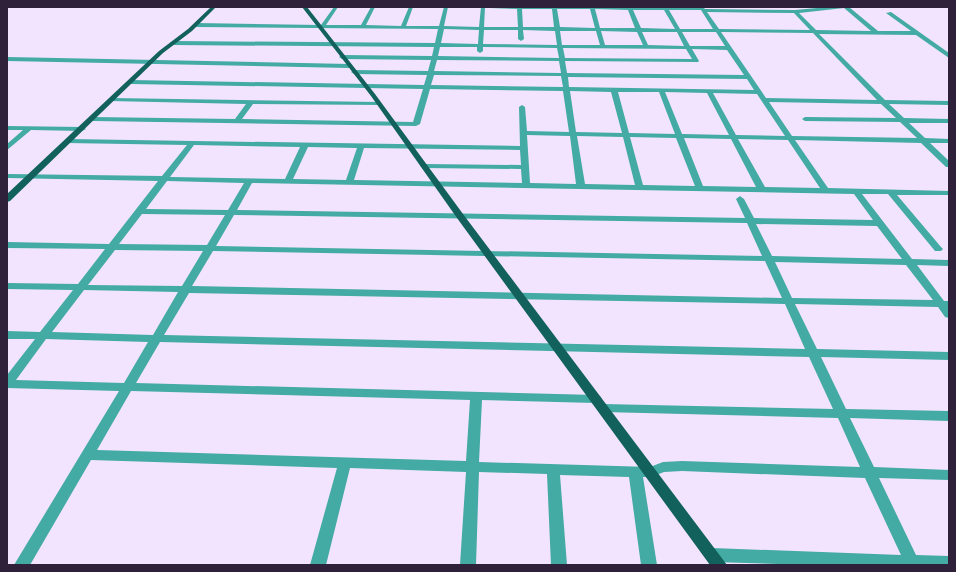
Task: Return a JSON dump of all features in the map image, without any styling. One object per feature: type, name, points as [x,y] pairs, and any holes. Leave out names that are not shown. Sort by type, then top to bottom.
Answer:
[{"type":"main road","points":[[7,199],[29,176],[93,119],[161,52],[196,25],[214,7]]},
{"type":"main road","points":[[304,7],[379,104],[436,184],[716,560]]},
{"type":"street","points":[[320,26],[336,7]]},
{"type":"street","points":[[363,27],[373,7]]},
{"type":"street","points":[[403,27],[411,7]]},
{"type":"street","points":[[93,119],[416,124],[431,73],[446,7]]},
{"type":"street","points":[[479,58],[483,7]]},
{"type":"street","points":[[490,7],[666,8],[779,12],[796,12],[842,7]]},
{"type":"street","points":[[519,7],[521,39]]},
{"type":"street","points":[[554,7],[581,187]]},
{"type":"street","points":[[592,7],[603,47]]},
{"type":"street","points":[[774,7],[779,12]]},
{"type":"street","points":[[846,7],[876,32]]},
{"type":"street","points":[[932,7],[949,7]]},
{"type":"street","points":[[937,7],[949,14]]},
{"type":"street","points":[[629,8],[646,47]]},
{"type":"street","points":[[342,57],[696,61],[666,8]]},
{"type":"street","points":[[702,9],[826,191]]},
{"type":"street","points":[[796,12],[883,102],[949,165]]},
{"type":"street","points":[[888,13],[949,56]]},
{"type":"street","points":[[196,25],[678,29],[916,33]]},
{"type":"street","points":[[173,43],[729,48]]},
{"type":"street","points":[[7,59],[352,68],[431,73],[749,76]]},
{"type":"street","points":[[131,82],[760,92]]},
{"type":"street","points":[[614,90],[640,188]]},
{"type":"street","points":[[661,90],[700,189]]},
{"type":"street","points":[[709,91],[762,190]]},
{"type":"street","points":[[112,100],[379,104]]},
{"type":"street","points":[[765,100],[949,103]]},
{"type":"street","points":[[237,121],[251,102]]},
{"type":"street","points":[[522,107],[526,186]]},
{"type":"street","points":[[805,120],[949,121]]},
{"type":"street","points":[[7,128],[82,129]]},
{"type":"street","points":[[7,148],[30,128]]},
{"type":"street","points":[[524,133],[949,141]]},
{"type":"street","points":[[69,141],[524,148]]},
{"type":"street","points":[[7,384],[192,143]]},
{"type":"street","points":[[288,181],[305,145]]},
{"type":"street","points":[[349,182],[361,146]]},
{"type":"street","points":[[424,166],[525,167]]},
{"type":"street","points":[[8,176],[949,193]]},
{"type":"street","points":[[22,565],[250,180]]},
{"type":"street","points":[[856,192],[909,262],[945,304],[949,314]]},
{"type":"street","points":[[890,192],[938,249]]},
{"type":"street","points":[[740,199],[787,302],[813,353],[912,562]]},
{"type":"street","points":[[139,211],[880,223]]},
{"type":"street","points":[[7,245],[949,263]]},
{"type":"street","points":[[7,286],[945,304]]},
{"type":"street","points":[[7,335],[949,356]]},
{"type":"street","points":[[7,384],[476,396],[600,403],[949,416]]},
{"type":"street","points":[[468,565],[476,396]]},
{"type":"street","points":[[88,455],[651,472],[663,467],[682,466],[949,475]]},
{"type":"street","points":[[318,565],[345,463]]},
{"type":"street","points":[[553,469],[559,565]]},
{"type":"street","points":[[635,471],[649,565]]},
{"type":"street","points":[[716,560],[949,562]]}]
